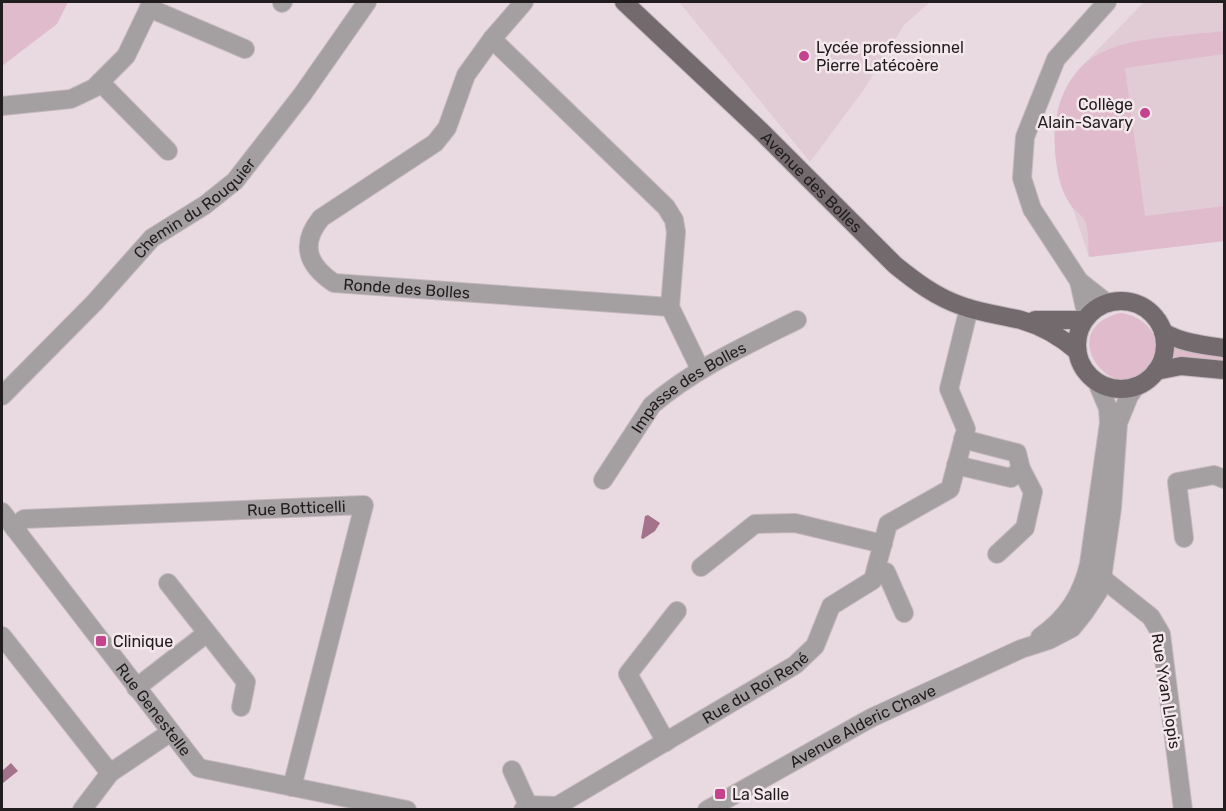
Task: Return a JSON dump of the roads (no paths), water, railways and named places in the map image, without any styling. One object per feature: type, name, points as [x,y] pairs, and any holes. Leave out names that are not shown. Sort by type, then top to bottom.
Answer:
[{"type":"main road","name":"Avenue des Bolles","points":[[624,2],[762,132],[896,265],[936,296],[969,308],[1023,321],[1062,338],[1077,351]]},
{"type":"main road","points":[[1132,302],[1145,308],[1155,317],[1163,332],[1163,357],[1156,371],[1150,378],[1136,386],[1118,389],[1097,382],[1081,364],[1077,351],[1078,334],[1085,319],[1095,309],[1107,303],[1132,302]]},
{"type":"main road","name":"Avenue des Bolles","points":[[1023,321],[1085,319]]},
{"type":"main road","points":[[1163,332],[1172,338],[1192,344],[1224,348]]},
{"type":"main road","points":[[1156,371],[1181,366],[1224,370]]},
{"type":"street","name":"Chemin du Rouquier","points":[[2,396],[95,302],[152,238],[205,205],[235,182],[302,95],[367,2]]},
{"type":"street","name":"Ronde des Bolles","points":[[524,2],[492,39],[466,75],[447,128],[435,143],[321,218],[310,232],[309,246],[312,262],[319,274],[334,283],[670,307]]},
{"type":"street","points":[[1107,2],[1056,59],[1025,137],[1022,178],[1032,209],[1079,281],[1107,303]]},
{"type":"street","points":[[2,106],[70,99],[94,88],[126,56],[151,5],[245,49]]},
{"type":"street","points":[[492,39],[666,207],[674,220],[676,232],[670,307],[700,369]]},
{"type":"street","points":[[100,82],[168,151]]},
{"type":"street","points":[[1079,281],[1085,319]]},
{"type":"street","name":"Rue du Roi René","points":[[525,807],[557,806],[795,665],[815,646],[831,606],[873,580],[888,524],[950,489],[966,429],[949,389],[969,308]]},
{"type":"street","name":"Impasse des Bolles","points":[[603,480],[652,405],[700,369],[797,320]]},
{"type":"street","name":"Avenue Alderic Chave","points":[[711,809],[871,718],[1072,628],[1098,592],[1094,575],[1109,423],[1108,408],[1097,382]]},
{"type":"street","name":"Avenue Alderic Chave","points":[[1094,575],[1112,508],[1118,423],[1129,396],[1136,386]]},
{"type":"street","points":[[963,439],[1017,453],[1021,469],[1033,492],[1025,528],[997,554]]},
{"type":"street","points":[[956,465],[1011,478],[1021,469]]},
{"type":"street","points":[[1184,538],[1177,482],[1214,475],[1224,479]]},
{"type":"street","name":"Rue Botticelli","points":[[14,528],[24,519],[364,505],[292,787]]},
{"type":"street","name":"Rue Genestelle","points":[[2,512],[198,768],[407,810]]},
{"type":"street","points":[[701,567],[755,524],[795,523],[883,544]]},
{"type":"street","points":[[876,569],[886,572],[904,613]]},
{"type":"street","name":"Rue Yvan Llopis","points":[[1094,575],[1151,617],[1161,634],[1183,810]]},
{"type":"street","points":[[168,584],[246,682],[241,707]]},
{"type":"street","points":[[666,742],[628,674],[677,611]]},
{"type":"street","points":[[136,688],[207,633]]},
{"type":"street","points":[[2,636],[110,773]]},
{"type":"street","points":[[81,810],[110,773],[171,732]]},
{"type":"street","points":[[512,770],[525,807]]},
{"type":"place","name":"Lycée professionnel Pierre Latécoère","points":[[804,56]]},
{"type":"place","name":"Collège Alain-Savary","points":[[1145,113]]},
{"type":"place","name":"Clinique","points":[[101,641]]},
{"type":"place","name":"La Salle","points":[[720,794]]}]
